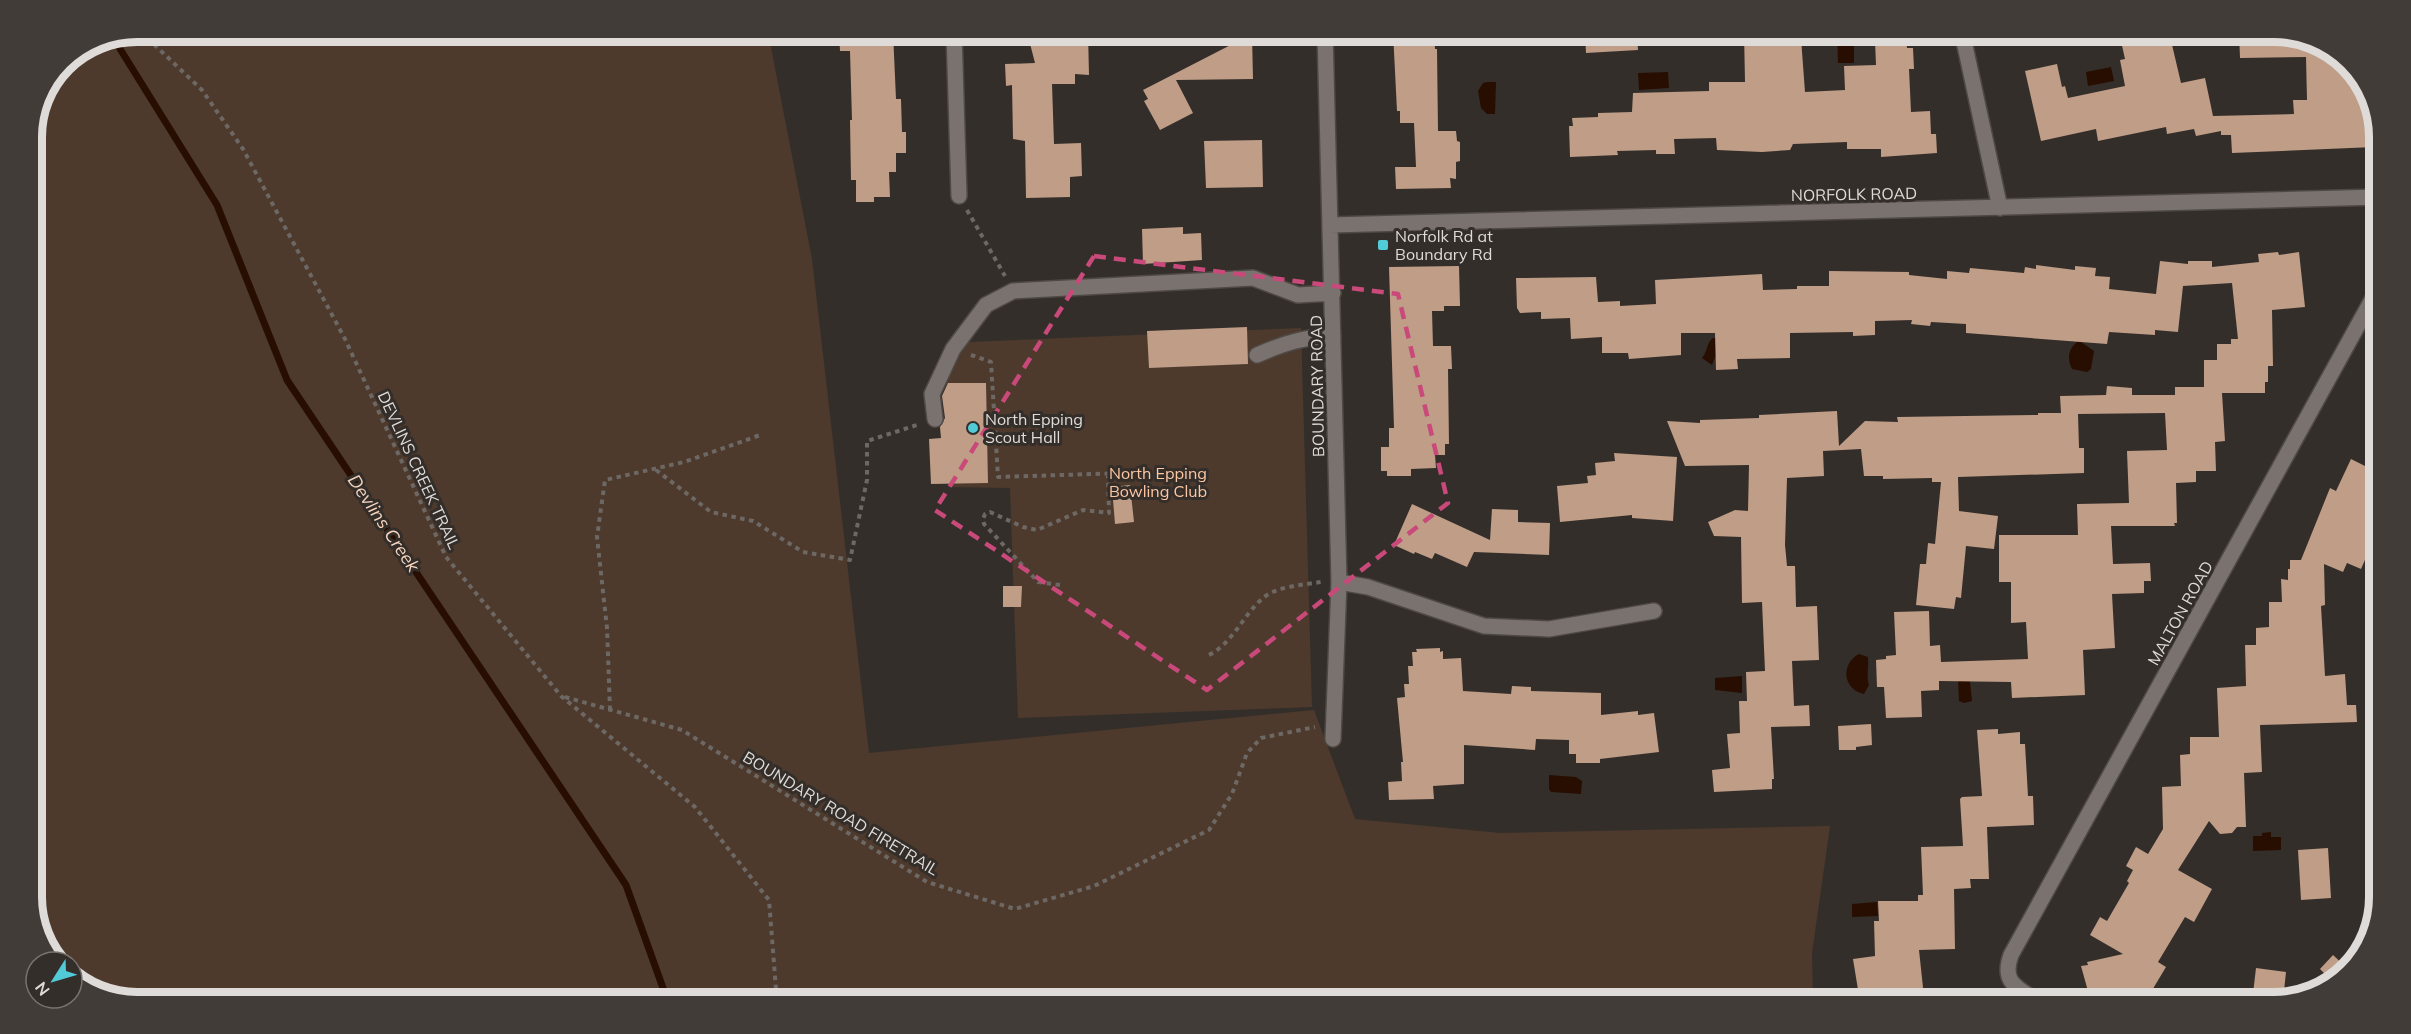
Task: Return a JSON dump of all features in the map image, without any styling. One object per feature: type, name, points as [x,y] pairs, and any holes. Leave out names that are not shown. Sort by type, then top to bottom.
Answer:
[{"type":"street","points":[[954,42],[959,196]]},
{"type":"street","name":"BOUNDARY ROAD","points":[[1325,42],[1339,580],[1334,731]]},
{"type":"street","points":[[1964,42],[2000,208]]},
{"type":"street","name":"NORFOLK ROAD","points":[[1329,225],[2369,197]]},
{"type":"street","points":[[935,419],[932,394],[953,349],[986,305],[1013,291],[1253,278],[1298,295],[1333,293]]},
{"type":"street","name":"MALTON ROAD","points":[[2024,992],[2011,983],[2006,969],[2011,955],[2369,305]]},
{"type":"street","points":[[1257,356],[1301,339],[1333,336]]},
{"type":"street","points":[[1339,580],[1368,587],[1484,626],[1549,629],[1654,611]]},
{"type":"path","name":"DEVLINS CREEK TRAIL","points":[[152,42],[202,90],[243,150],[345,339],[446,557],[561,696],[695,807],[769,900],[776,992]]},
{"type":"path","points":[[959,196],[1013,291]]},
{"type":"path","points":[[953,349],[991,362],[998,477],[1125,474]]},
{"type":"path","points":[[656,470],[711,512],[753,520],[803,552],[850,560],[867,480],[867,441],[935,419]]},
{"type":"path","points":[[610,710],[607,628],[597,537],[605,480],[656,470],[763,434]]},
{"type":"path","points":[[1060,585],[1038,582],[984,524],[982,519],[990,512],[1023,527],[1037,530],[1083,510],[1109,513],[1108,476]]},
{"type":"path","points":[[1209,655],[1220,650],[1263,598],[1276,591],[1339,580]]},
{"type":"path","name":"BOUNDARY ROAD FIRETRAIL","points":[[561,696],[682,730],[927,882],[1015,909],[1094,886],[1209,830],[1232,794],[1247,753],[1261,738],[1334,731]]},
{"type":"highlighted area","points":[[1094,256],[1398,294],[1448,503],[1207,690],[935,510]]},
{"type":"green space","points":[[137,42],[770,42],[812,259],[869,753],[1314,710],[1355,819],[1500,833],[1830,826],[1812,953],[1813,992],[137,992],[118,990],[84,975],[84,950],[58,950],[47,928],[42,903],[42,131],[45,112],[52,95],[74,66],[101,49]]},
{"type":"green space","name":"North Epping Bowling Club","points":[[1301,328],[1312,707],[1018,718],[1010,488],[948,487],[946,343]]},
{"type":"shaded area","points":[[1837,42],[1854,42],[1854,63],[1838,63]]},
{"type":"shaded area","points":[[2111,67],[2114,81],[2088,86],[2086,72]]},
{"type":"shaded area","points":[[1668,72],[1669,88],[1639,90],[1638,73]]},
{"type":"shaded area","points":[[1496,82],[1495,114],[1487,114],[1481,108],[1478,91],[1483,83]]},
{"type":"shaded area","points":[[1713,338],[1717,338],[1717,352],[1712,365],[1702,358]]},
{"type":"shaded area","points":[[2077,342],[2081,342],[2094,351],[2091,369],[2087,372],[2072,369],[2070,365],[2070,351]]},
{"type":"shaded area","points":[[1859,654],[1868,657],[1869,685],[1864,694],[1852,687],[1847,676],[1849,664]]},
{"type":"shaded area","points":[[1742,676],[1742,693],[1715,690],[1715,678]]},
{"type":"shaded area","points":[[1958,678],[1970,681],[1972,701],[1964,703],[1959,701]]},
{"type":"shaded area","points":[[1549,775],[1576,777],[1582,781],[1581,794],[1551,792]]},
{"type":"shaded area","points":[[2271,832],[2271,837],[2281,837],[2281,850],[2253,851],[2253,836],[2262,836],[2262,833]]},
{"type":"shaded area","points":[[1877,902],[1878,916],[1852,917],[1852,904]]},
{"type":"building","points":[[840,42],[893,42],[896,99],[901,99],[902,132],[906,132],[906,153],[896,153],[896,172],[889,172],[890,197],[874,197],[874,202],[856,202],[856,180],[851,180],[850,51],[840,51]]},
{"type":"building","points":[[1030,42],[1088,42],[1089,75],[1075,74],[1075,84],[1052,84],[1054,144],[1081,143],[1082,176],[1070,177],[1070,197],[1026,198],[1025,141],[1013,139],[1012,85],[1006,86],[1005,64],[1035,63]]},
{"type":"building","points":[[1236,42],[1252,42],[1253,79],[1176,80],[1193,113],[1160,130],[1144,101],[1148,99],[1143,90]]},
{"type":"building","points":[[1394,42],[1435,42],[1435,49],[1437,49],[1438,131],[1456,131],[1457,141],[1460,142],[1460,161],[1456,162],[1456,179],[1450,178],[1451,188],[1396,189],[1395,167],[1416,167],[1414,123],[1400,123],[1400,111],[1397,111]]},
{"type":"building","points":[[1585,42],[1638,42],[1638,50],[1586,53]]},
{"type":"building","points":[[1744,42],[1801,42],[1805,92],[1845,90],[1844,66],[1876,65],[1875,42],[1907,42],[1907,48],[1913,48],[1914,69],[1909,69],[1911,112],[1930,111],[1931,134],[1936,134],[1937,153],[1881,157],[1881,149],[1847,149],[1847,142],[1793,144],[1790,150],[1762,152],[1717,150],[1716,138],[1674,139],[1675,154],[1656,154],[1656,150],[1617,151],[1618,155],[1570,157],[1569,126],[1573,126],[1572,118],[1598,117],[1598,113],[1632,112],[1633,93],[1709,91],[1709,82],[1745,82]]},
{"type":"building","points":[[2121,42],[2171,42],[2181,83],[2205,78],[2213,116],[2294,114],[2293,100],[2307,100],[2306,57],[2240,58],[2239,42],[2274,42],[2310,49],[2337,66],[2353,84],[2365,111],[2369,147],[2232,153],[2231,135],[2221,135],[2221,131],[2196,136],[2194,129],[2167,134],[2166,127],[2098,141],[2096,129],[2041,141],[2025,71],[2057,64],[2062,87],[2065,86],[2068,98],[2125,86],[2120,60],[2125,59]]},
{"type":"building","points":[[1262,140],[1263,187],[1206,188],[1204,141]]},
{"type":"building","points":[[1183,227],[1183,234],[1201,233],[1202,260],[1143,264],[1142,229]]},
{"type":"building","points":[[2278,252],[2279,255],[2299,252],[2305,307],[2272,310],[2273,366],[2268,366],[2265,393],[2222,393],[2225,441],[2215,442],[2216,471],[2196,471],[2196,482],[2176,483],[2177,523],[2174,523],[2175,526],[2111,526],[2113,564],[2150,563],[2151,581],[2144,581],[2144,593],[2112,594],[2115,648],[2083,650],[2085,695],[2012,698],[2011,682],[1939,681],[1939,690],[1921,691],[1922,717],[1886,718],[1884,687],[1877,687],[1876,660],[1896,655],[1894,612],[1929,611],[1930,646],[1940,645],[1941,662],[2028,659],[2026,622],[2011,623],[2011,582],[1999,582],[1999,535],[2078,535],[2077,504],[2129,503],[2127,451],[2167,450],[2165,413],[2078,414],[2079,448],[2084,448],[2084,473],[1958,477],[1959,511],[1998,516],[1994,549],[1966,546],[1961,598],[1956,597],[1954,609],[1916,605],[1920,564],[1926,564],[1928,543],[1935,544],[1941,482],[1932,482],[1932,478],[1883,479],[1883,476],[1864,476],[1861,449],[1823,451],[1824,476],[1787,478],[1785,545],[1787,566],[1795,566],[1796,607],[1817,606],[1819,660],[1792,661],[1794,706],[1809,705],[1810,726],[1771,727],[1774,779],[1772,779],[1772,789],[1714,792],[1712,770],[1730,768],[1727,734],[1740,733],[1739,701],[1747,701],[1746,672],[1765,671],[1762,602],[1742,603],[1741,537],[1714,536],[1708,522],[1735,510],[1748,511],[1749,465],[1685,466],[1667,421],[1700,423],[1700,420],[1759,418],[1759,415],[1837,411],[1839,446],[1865,421],[1898,422],[1897,417],[2061,413],[2060,396],[2106,395],[2107,386],[2132,388],[2132,395],[2175,395],[2175,387],[2204,387],[2204,360],[2217,360],[2217,344],[2231,344],[2231,339],[2238,339],[2232,283],[2183,286],[2178,332],[2155,330],[2155,335],[2109,332],[2107,344],[1966,333],[1966,324],[1931,322],[1930,326],[1911,324],[1912,320],[1875,321],[1875,335],[1853,336],[1853,332],[1790,333],[1790,358],[1737,359],[1738,369],[1716,370],[1715,333],[1681,333],[1681,355],[1629,359],[1628,353],[1602,353],[1602,337],[1571,339],[1570,318],[1541,319],[1541,312],[1520,313],[1517,308],[1516,278],[1596,277],[1598,302],[1620,301],[1620,306],[1656,304],[1655,280],[1762,274],[1763,290],[1797,289],[1797,286],[1829,286],[1829,271],[1909,272],[1909,275],[1947,279],[1947,271],[1969,273],[1970,268],[2024,273],[2025,267],[2036,269],[2036,265],[2075,270],[2075,266],[2096,268],[2095,276],[2110,277],[2109,289],[2156,294],[2160,261],[2188,264],[2188,261],[2212,261],[2212,267],[2259,262],[2258,254]]},
{"type":"building","points":[[1459,266],[1460,306],[1444,306],[1444,311],[1432,311],[1433,346],[1451,346],[1452,369],[1448,369],[1449,444],[1445,444],[1445,455],[1435,455],[1436,468],[1411,469],[1411,476],[1387,476],[1387,471],[1381,471],[1381,447],[1389,447],[1389,428],[1394,428],[1389,267]]},
{"type":"building","points":[[1247,327],[1248,364],[1149,368],[1147,331]]},
{"type":"building","name":"North Epping Scout Hall","points":[[948,383],[986,383],[988,483],[931,484],[929,439],[941,438],[940,427],[945,418],[942,396]]},
{"type":"building","points":[[1614,453],[1677,457],[1673,521],[1632,518],[1632,515],[1560,522],[1557,486],[1588,483],[1587,476],[1596,475],[1595,463],[1615,461]]},
{"type":"building","points":[[2351,459],[2369,468],[2369,551],[2361,569],[2347,563],[2343,572],[2324,564],[2325,605],[2321,606],[2325,676],[2345,674],[2347,705],[2356,705],[2357,722],[2260,725],[2262,772],[2244,773],[2246,827],[2237,827],[2232,833],[2220,834],[2209,821],[2178,870],[2212,889],[2194,922],[2185,917],[2158,962],[2166,967],[2151,992],[2088,992],[2081,966],[2088,965],[2087,962],[2123,954],[2090,935],[2100,917],[2107,921],[2129,883],[2127,881],[2133,870],[2126,866],[2136,847],[2148,854],[2163,829],[2162,787],[2181,786],[2180,755],[2190,754],[2190,737],[2219,737],[2217,688],[2246,686],[2245,645],[2256,645],[2256,628],[2269,627],[2269,602],[2282,602],[2281,579],[2288,580],[2290,560],[2301,560],[2330,488],[2336,491]]},
{"type":"building","points":[[1130,485],[1134,522],[1115,524],[1112,487]]},
{"type":"building","points":[[1412,504],[1490,540],[1492,509],[1518,510],[1518,522],[1550,523],[1549,555],[1474,552],[1467,567],[1435,553],[1432,559],[1415,552],[1414,554],[1394,545]]},
{"type":"building","points":[[1003,586],[1022,586],[1021,607],[1003,607]]},
{"type":"building","points":[[1440,648],[1440,652],[1443,651],[1443,659],[1461,658],[1463,691],[1511,694],[1512,686],[1531,687],[1531,691],[1601,693],[1601,715],[1638,711],[1638,715],[1654,713],[1659,752],[1600,759],[1600,763],[1576,763],[1576,754],[1569,754],[1569,740],[1536,739],[1535,750],[1464,745],[1464,784],[1433,786],[1434,799],[1389,800],[1388,782],[1402,781],[1401,762],[1403,762],[1397,698],[1405,697],[1404,684],[1409,684],[1408,666],[1413,666],[1412,652],[1417,652],[1416,649]]},
{"type":"building","points":[[1871,724],[1872,745],[1856,747],[1856,750],[1839,750],[1838,726]]},
{"type":"building","points":[[1998,729],[1998,734],[2020,732],[2020,744],[2025,744],[2028,796],[2033,796],[2034,825],[1987,827],[1989,879],[1970,879],[1971,888],[1954,889],[1955,949],[1919,950],[1923,992],[1858,992],[1853,959],[1875,956],[1874,921],[1879,921],[1878,901],[1918,901],[1918,895],[1923,895],[1921,847],[1963,846],[1960,799],[1982,796],[1977,730]]},
{"type":"building","points":[[2328,848],[2331,898],[2301,900],[2298,850]]},
{"type":"building","points":[[2333,955],[2342,963],[2327,976],[2320,969]]},
{"type":"building","points":[[2256,968],[2286,972],[2284,991],[2253,992]]},
{"type":"waterway","name":"Devlins Creek","points":[[117,44],[217,205],[287,380],[626,885],[664,992]]},
{"type":"place","name":"Norfolk Rd at Boundary Rd","points":[[1383,245]]},
{"type":"place","name":"North Epping Scout Hall","points":[[973,428]]}]
